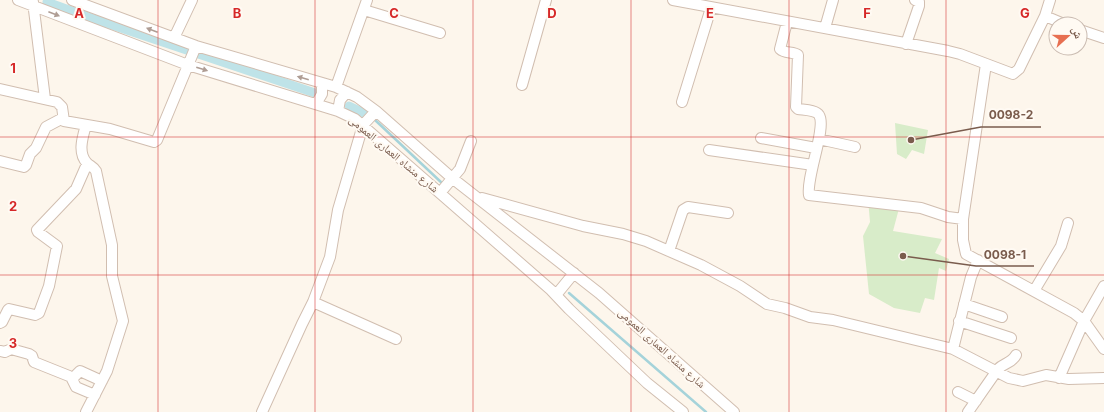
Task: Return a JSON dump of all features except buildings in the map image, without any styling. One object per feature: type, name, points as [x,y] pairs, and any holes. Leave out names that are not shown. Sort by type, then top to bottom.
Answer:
[{"type":"street","name":"شارع منشاه العمارى العمومى","points":[[18,0],[33,3],[188,65],[347,114],[362,125],[556,295],[647,382],[683,412]]},
{"type":"street","name":"شارع منشاه العمارى العمومى","points":[[72,0],[196,46],[336,87],[367,103],[452,178],[624,314],[734,412]]},
{"type":"street","points":[[174,38],[192,0]]},
{"type":"street","points":[[336,87],[368,0]]},
{"type":"street","points":[[522,85],[546,0]]},
{"type":"street","points":[[673,0],[954,52],[1009,73],[1017,72],[1045,16],[1050,0]]},
{"type":"street","points":[[825,28],[833,0]]},
{"type":"street","points":[[906,44],[919,6],[919,2],[916,0]]},
{"type":"street","points":[[33,3],[45,99]]},
{"type":"street","points":[[682,102],[711,8]]},
{"type":"street","points":[[364,10],[440,33]]},
{"type":"street","points":[[787,22],[780,49],[782,52],[795,53],[798,55],[796,107],[798,109],[816,112],[820,116],[821,127],[813,165],[809,195],[921,208],[948,217],[963,218]]},
{"type":"street","points":[[1088,33],[1104,38]]},
{"type":"street","points":[[0,89],[57,102],[61,105],[63,118],[66,121],[110,129],[154,142],[157,140],[196,46]]},
{"type":"street","points":[[986,64],[963,218],[963,240],[966,254],[1074,313],[1084,321],[1104,348]]},
{"type":"street","points":[[316,104],[322,94],[322,83]]},
{"type":"street","points":[[338,111],[340,100],[347,92]]},
{"type":"street","points":[[262,412],[313,302],[330,258],[338,210],[362,125],[376,110]]},
{"type":"street","points":[[0,161],[24,167],[30,154],[36,148],[46,127],[63,118]]},
{"type":"street","points":[[86,125],[81,144],[85,161],[95,168],[96,171],[112,245],[112,276],[123,321],[112,358],[86,412]]},
{"type":"street","points":[[761,138],[855,147]]},
{"type":"street","points":[[440,193],[460,170],[471,141]]},
{"type":"street","points":[[709,150],[813,165]]},
{"type":"street","points":[[0,323],[9,309],[35,315],[39,314],[49,286],[57,246],[37,230],[76,189],[88,164]]},
{"type":"street","points":[[477,197],[583,226],[635,237],[701,265],[740,286],[767,304],[785,308],[810,317],[835,321],[952,349],[1008,378],[1023,381],[1042,375],[1059,378],[1104,378]]},
{"type":"street","points":[[669,251],[684,208],[688,207],[728,213]]},
{"type":"street","points":[[1034,291],[1061,246],[1068,223]]},
{"type":"street","points":[[952,349],[970,277],[978,260]]},
{"type":"street","points":[[556,295],[574,273]]},
{"type":"street","points":[[1059,378],[1084,321],[1104,286]]},
{"type":"street","points":[[313,302],[396,339]]},
{"type":"street","points":[[964,304],[1002,317]]},
{"type":"street","points":[[960,321],[1011,338]]},
{"type":"street","points":[[0,351],[5,352],[11,349],[29,354],[32,356],[34,362],[69,376],[76,387],[95,395]]},
{"type":"street","points":[[968,412],[1001,366],[1013,360],[1016,355]]},
{"type":"street","points":[[72,379],[75,378],[80,371],[102,381]]},
{"type":"street","points":[[958,392],[976,401]]},
{"type":"green space","points":[[895,123],[928,130],[924,154],[912,150],[906,159],[897,154]]},
{"type":"green space","points":[[868,199],[901,201],[893,231],[942,239],[935,253],[949,259],[946,271],[939,268],[934,300],[925,298],[920,313],[894,308],[869,294],[863,236],[870,222]]},
{"type":"waterway","points":[[47,2],[315,93]]},
{"type":"waterway","points":[[349,106],[368,115]]},
{"type":"waterway","points":[[375,120],[443,184]]},
{"type":"waterway","points":[[569,293],[706,412]]},
{"type":"place","name":"0098-2","points":[[911,140]]},
{"type":"place","name":"0098-1","points":[[903,256]]}]
